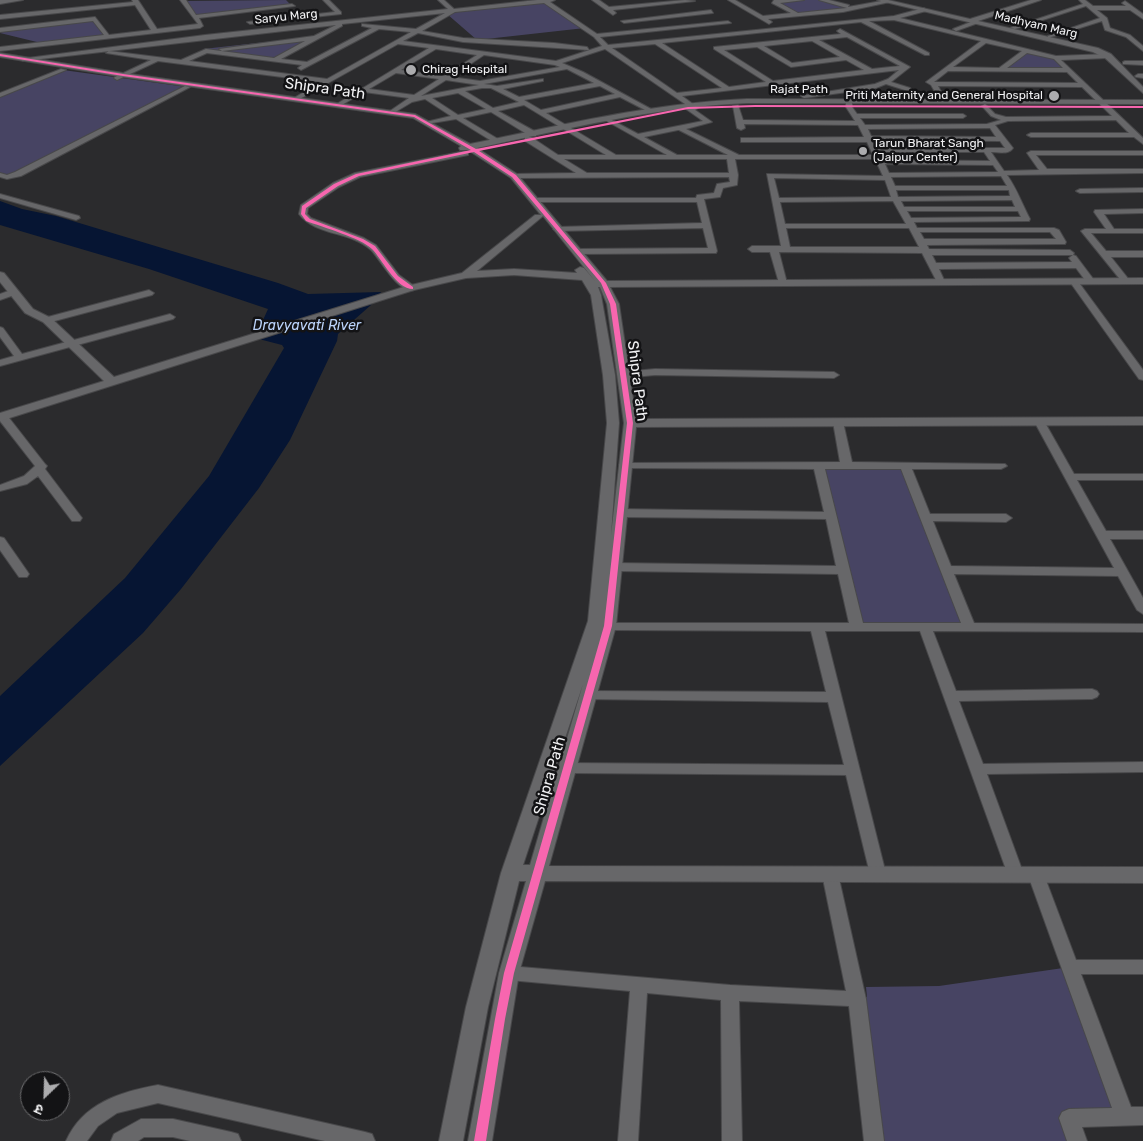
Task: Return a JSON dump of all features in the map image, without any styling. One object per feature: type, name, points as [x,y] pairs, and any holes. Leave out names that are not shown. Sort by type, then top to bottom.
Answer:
[{"type":"street","points":[[0,2],[20,0]]},
{"type":"street","points":[[184,0],[189,0]]},
{"type":"street","points":[[184,0],[196,17],[205,37]]},
{"type":"street","points":[[196,17],[292,6],[286,0]]},
{"type":"street","points":[[250,22],[339,13],[326,0]]},
{"type":"street","points":[[296,99],[453,11],[441,0]]},
{"type":"street","points":[[492,0],[499,6]]},
{"type":"street","name":"Saryu Marg","points":[[22,59],[257,31],[552,0]]},
{"type":"street","points":[[595,0],[640,32]]},
{"type":"street","points":[[608,9],[692,0],[742,32]]},
{"type":"street","points":[[731,0],[780,28]]},
{"type":"street","points":[[796,14],[774,2],[801,0]]},
{"type":"street","points":[[822,0],[857,8]]},
{"type":"street","points":[[956,29],[974,21],[1038,0]]},
{"type":"street","points":[[1121,0],[1142,15]]},
{"type":"street","points":[[545,1],[596,36],[606,47],[677,95],[709,122],[681,129],[637,136]]},
{"type":"street","points":[[762,18],[857,8],[886,1]]},
{"type":"street","name":"Madhyam Marg","points":[[886,1],[915,6],[1095,50],[1108,56],[1143,91]]},
{"type":"street","name":"Madhyam Marg","points":[[886,1],[924,6],[974,21],[1013,28],[1105,50],[1126,63],[1142,78]]},
{"type":"street","points":[[0,17],[136,2],[155,31]]},
{"type":"street","points":[[1013,28],[1087,4],[1130,8]]},
{"type":"street","points":[[1087,4],[1104,18],[1107,29],[1128,36],[1143,49]]},
{"type":"street","points":[[915,6],[924,6]]},
{"type":"street","points":[[894,18],[924,6]]},
{"type":"street","points":[[242,12],[257,31]]},
{"type":"street","points":[[624,21],[710,12]]},
{"type":"street","points":[[556,63],[606,47],[894,18],[1056,58],[1108,56]]},
{"type":"street","points":[[1050,37],[1104,18]]},
{"type":"street","points":[[0,32],[95,19],[107,36]]},
{"type":"street","points":[[862,20],[928,54]]},
{"type":"street","points":[[274,60],[343,23],[415,31],[463,40],[554,45],[596,51]]},
{"type":"street","points":[[596,36],[728,23]]},
{"type":"street","points":[[827,24],[907,67]]},
{"type":"street","points":[[0,49],[200,26]]},
{"type":"street","points":[[286,76],[378,27]]},
{"type":"street","points":[[0,32],[8,35]]},
{"type":"street","points":[[718,49],[848,35]]},
{"type":"street","points":[[699,37],[770,82]]},
{"type":"street","points":[[181,63],[206,51],[316,38]]},
{"type":"street","points":[[25,39],[41,44]]},
{"type":"street","points":[[191,39],[206,51],[308,64]]},
{"type":"street","points":[[812,40],[870,72]]},
{"type":"street","points":[[985,41],[929,82],[934,84],[1086,85]]},
{"type":"street","points":[[396,42],[556,63],[581,73],[649,110]]},
{"type":"street","points":[[657,42],[727,88]]},
{"type":"street","points":[[758,45],[788,64],[846,58]]},
{"type":"street","points":[[338,105],[435,47]]},
{"type":"street","points":[[90,51],[327,81]]},
{"type":"street","points":[[1000,70],[1026,51]]},
{"type":"street","points":[[392,112],[484,53]]},
{"type":"street","name":"Shipra Path","points":[[0,57],[22,59],[187,88],[399,116],[415,122],[464,151],[514,176],[576,251],[593,281],[609,375],[613,423],[596,621],[511,873],[477,1007],[451,1141]]},
{"type":"street","name":"Shipra Path","points":[[0,57],[63,70],[415,116],[428,123],[464,151],[508,181],[613,304],[630,424],[608,626],[509,973],[480,1141]]},
{"type":"street","points":[[1056,58],[1066,70],[1086,85],[1143,142]]},
{"type":"street","points":[[120,76],[156,60]]},
{"type":"street","points":[[1126,63],[1143,64]]},
{"type":"street","points":[[362,90],[410,99],[484,84],[517,67],[549,70]]},
{"type":"street","points":[[496,79],[568,67]]},
{"type":"street","points":[[677,95],[770,82],[907,67]]},
{"type":"street","points":[[780,81],[807,99],[876,86],[907,67]]},
{"type":"street","points":[[0,95],[63,70]]},
{"type":"street","points":[[946,70],[1066,70]]},
{"type":"street","points":[[394,71],[484,84],[497,88],[613,156]]},
{"type":"street","points":[[497,88],[581,73]]},
{"type":"street","points":[[885,82],[908,90],[906,80]]},
{"type":"street","points":[[428,123],[492,110],[521,101],[599,84]]},
{"type":"street","points":[[934,84],[944,102]]},
{"type":"street","points":[[0,176],[7,177],[18,174],[187,88]]},
{"type":"street","points":[[458,90],[492,110],[556,158],[587,177]]},
{"type":"street","points":[[378,97],[385,93]]},
{"type":"street","points":[[539,112],[621,95]]},
{"type":"street","points":[[426,97],[494,141]]},
{"type":"street","name":"Rajat Path","points":[[609,121],[649,110],[807,99],[849,104],[1143,107]]},
{"type":"street","name":"Rajat Path","points":[[464,151],[567,129],[691,106],[944,102],[1143,102]]},
{"type":"street","points":[[849,104],[887,176],[895,198],[941,282]]},
{"type":"street","points":[[736,106],[744,140],[744,158]]},
{"type":"street","points":[[985,106],[993,115],[1006,119],[1120,118]]},
{"type":"street","points":[[859,122],[963,116]]},
{"type":"street","points":[[991,126],[990,123],[1006,119]]},
{"type":"street","points":[[1018,119],[1039,144],[1143,153]]},
{"type":"street","points":[[609,121],[676,156]]},
{"type":"street","points":[[556,158],[613,156],[775,158],[877,156],[1009,149],[991,126],[859,122],[740,122]]},
{"type":"street","points":[[796,122],[803,140]]},
{"type":"street","points":[[681,129],[744,158]]},
{"type":"street","points":[[1045,172],[1031,152],[1039,144],[1136,135]]},
{"type":"street","name":"Rajat Path","points":[[464,151],[494,141],[530,137]]},
{"type":"street","points":[[744,140],[1001,138]]},
{"type":"street","points":[[986,150],[1004,174],[1033,230]]},
{"type":"street","points":[[405,289],[373,247],[361,240],[308,220],[302,214],[304,207],[346,180],[464,151]]},
{"type":"street","points":[[877,156],[996,162]]},
{"type":"street","points":[[533,200],[699,200],[702,196],[718,195],[718,187],[720,186],[734,184],[731,158]]},
{"type":"street","points":[[775,158],[779,173],[769,173],[786,249]]},
{"type":"street","points":[[770,176],[887,176],[1143,171]]},
{"type":"street","points":[[514,176],[734,175]]},
{"type":"street","points":[[891,188],[1012,188]]},
{"type":"street","points":[[1080,191],[1143,190]]},
{"type":"street","points":[[0,196],[76,218]]},
{"type":"street","points":[[775,200],[1015,198]]},
{"type":"street","points":[[576,251],[713,251],[699,200]]},
{"type":"street","points":[[902,209],[1021,209]]},
{"type":"street","points":[[1112,231],[1098,212],[1143,211]]},
{"type":"street","points":[[466,275],[538,217]]},
{"type":"street","points":[[781,226],[911,225],[1026,219]]},
{"type":"street","points":[[556,229],[693,227],[706,225]]},
{"type":"street","points":[[911,225],[1054,231],[1091,282]]},
{"type":"street","points":[[1126,281],[1085,231],[1143,231]]},
{"type":"street","points":[[752,249],[924,248],[1062,242]]},
{"type":"street","points":[[924,248],[1070,253]]},
{"type":"street","points":[[774,249],[783,283]]},
{"type":"street","points":[[1103,254],[1143,254]]},
{"type":"street","points":[[933,266],[1078,265]]},
{"type":"street","points":[[0,488],[23,482],[35,475],[41,466],[1,417],[405,289],[466,275],[514,272],[593,281],[783,283],[1143,281]]},
{"type":"street","points":[[0,275],[29,311],[48,320],[112,382]]},
{"type":"street","points":[[1074,282],[1143,377]]},
{"type":"street","points":[[0,297],[14,292]]},
{"type":"street","points":[[48,320],[149,293]]},
{"type":"street","points":[[0,363],[73,345],[170,317]]},
{"type":"street","points":[[0,330],[20,358]]},
{"type":"street","points":[[623,375],[655,372],[834,375]]},
{"type":"street","points":[[630,424],[1039,420],[1143,421]]},
{"type":"street","points":[[1039,420],[1141,604]]},
{"type":"street","points":[[838,422],[847,467]]},
{"type":"street","points":[[625,465],[1001,466]]},
{"type":"street","points":[[820,467],[857,627]]},
{"type":"street","points":[[906,467],[969,627]]},
{"type":"street","points":[[39,469],[76,518]]},
{"type":"street","points":[[1070,477],[1143,477]]},
{"type":"street","points":[[620,513],[830,516]]},
{"type":"street","points":[[926,518],[1006,518]]},
{"type":"street","points":[[1102,535],[1143,535]]},
{"type":"street","points":[[1,544],[23,574]]},
{"type":"street","points":[[614,567],[843,570]]},
{"type":"street","points":[[947,570],[1122,572]]},
{"type":"street","points":[[608,626],[1143,628]]},
{"type":"street","points":[[817,627],[878,874]]},
{"type":"street","points":[[925,627],[1016,875]]},
{"type":"street","points":[[950,696],[1092,694]]},
{"type":"street","points":[[587,696],[833,697]]},
{"type":"street","points":[[978,769],[1143,767]]},
{"type":"street","points":[[567,768],[852,770]]},
{"type":"street","points":[[511,873],[1143,875]]},
{"type":"street","points":[[830,874],[857,999],[874,1141]]},
{"type":"street","points":[[1036,875],[1070,967],[1134,1117],[1069,1118],[1077,1141]]},
{"type":"street","points":[[1070,967],[1143,967]]},
{"type":"street","points":[[509,973],[730,993],[857,999]]},
{"type":"street","points":[[628,1141],[640,985]]},
{"type":"street","points":[[730,993],[732,1141]]},
{"type":"street","points":[[76,1141],[81,1130],[102,1110],[126,1100],[158,1094],[364,1141]]},
{"type":"street","points":[[121,1141],[141,1128],[173,1128],[231,1141]]},
{"type":"shaded area","points":[[286,0],[292,6],[195,17],[184,1]]},
{"type":"shaded area","points":[[822,0],[857,8],[796,14],[774,2]]},
{"type":"shaded area","points":[[545,1],[585,28],[477,40],[447,14],[453,11]]},
{"type":"shaded area","points":[[95,19],[107,36],[41,43],[0,33],[0,30]]},
{"type":"shaded area","points":[[320,36],[274,60],[206,51],[203,49]]},
{"type":"shaded area","points":[[1026,51],[1056,58],[1066,70],[1000,70]]},
{"type":"shaded area","points":[[63,70],[187,87],[7,177],[0,175],[0,96]]},
{"type":"shaded area","points":[[819,467],[906,467],[969,627],[857,627]]},
{"type":"shaded area","points":[[1070,967],[1125,1117],[1070,1118],[1077,1141],[874,1141],[857,999],[867,997],[866,987],[939,986]]},
{"type":"water","name":"Dravyavati River","points":[[0,201],[278,283],[308,294],[381,292],[371,305],[338,334],[337,341],[290,440],[259,488],[181,589],[143,633],[0,766],[0,696],[125,578],[209,476],[284,348],[282,345],[255,338],[268,309],[149,269],[0,225]]},
{"type":"cycle path","points":[[0,55],[123,75],[415,116],[475,150],[514,176],[603,283],[613,304],[630,423],[608,626],[509,973],[480,1141]]},
{"type":"cycle path","points":[[411,288],[396,277],[373,247],[361,240],[308,220],[303,214],[304,207],[336,185],[358,175],[688,108],[755,106],[1143,107]]},
{"type":"place","name":"Chirag Hospital","points":[[411,70]]},
{"type":"place","name":"Priti Maternity and General Hospital","points":[[1054,96]]},
{"type":"place","name":"Tarun Bharat Sangh (Jaipur Center)","points":[[863,151]]}]
